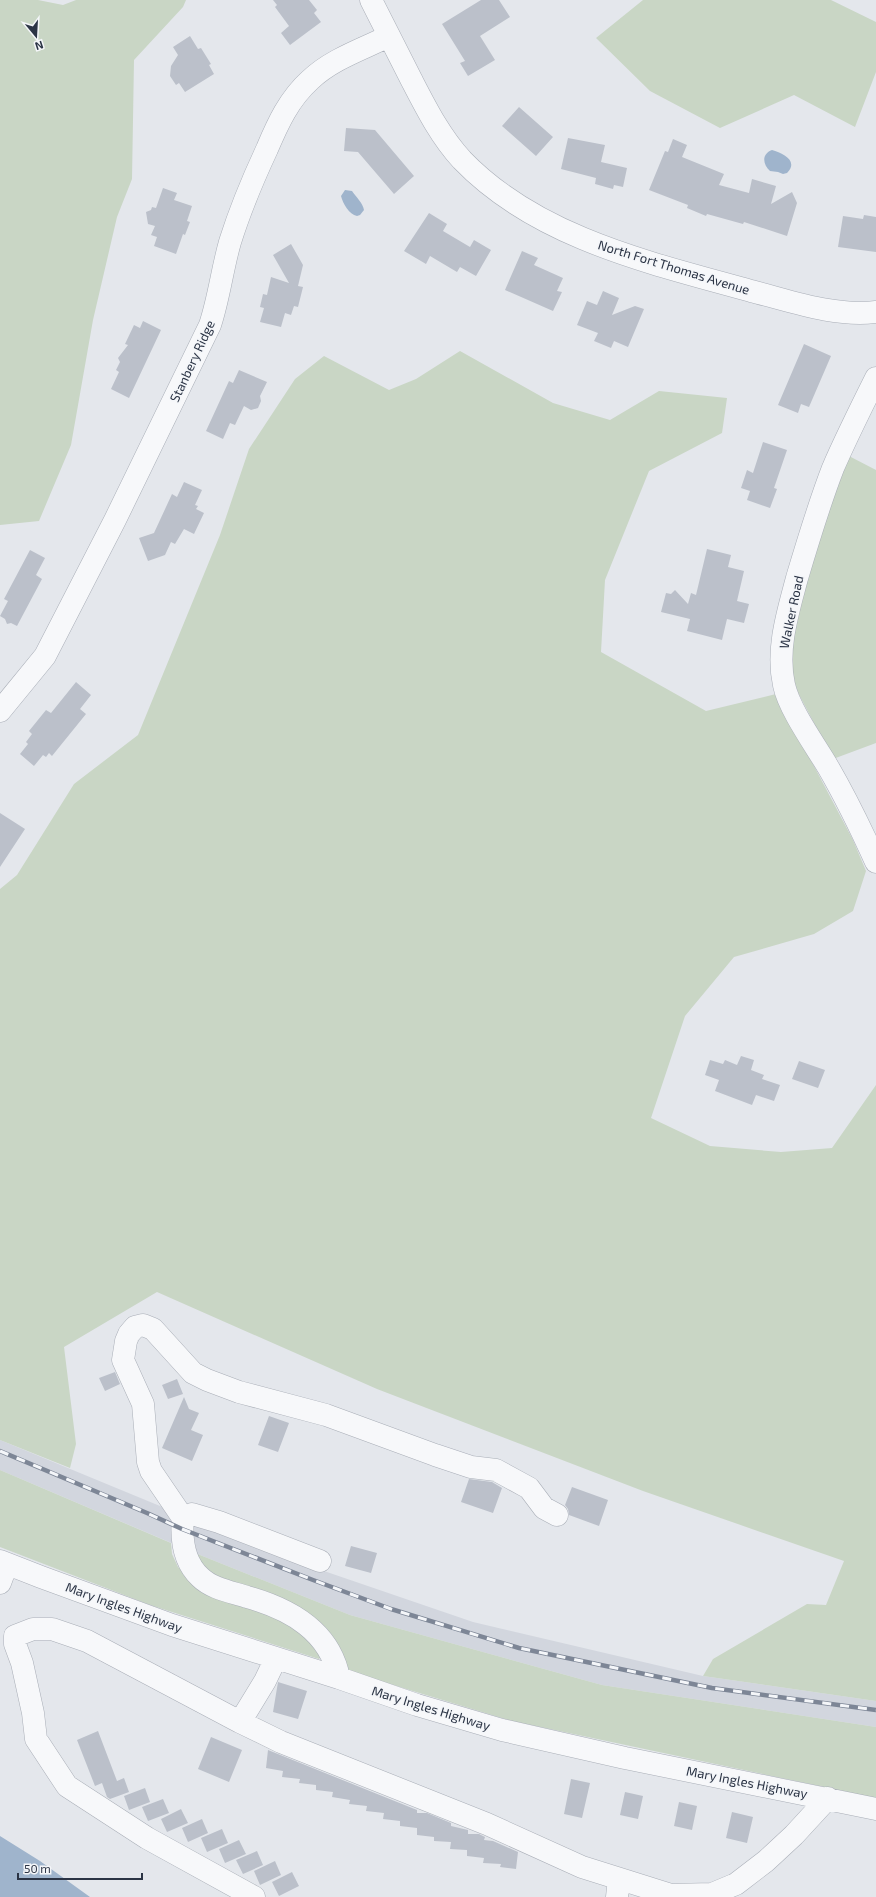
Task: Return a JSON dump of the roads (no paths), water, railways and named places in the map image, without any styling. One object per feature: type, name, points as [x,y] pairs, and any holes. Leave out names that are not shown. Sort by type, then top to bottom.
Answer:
[{"type":"street","name":"North Fort Thomas Avenue","points":[[371,0],[427,111],[455,152],[489,183],[537,215],[588,240],[641,260],[816,308],[848,313],[876,312]]},
{"type":"street","name":"Stanbery Ridge","points":[[0,711],[45,656],[116,520],[210,325],[218,302],[221,276],[230,242],[242,205],[283,113],[295,96],[319,72],[340,59],[389,36]]},
{"type":"street","name":"Walker Road","points":[[876,378],[843,445],[816,516],[791,597],[783,636],[782,658],[784,685],[788,698],[848,803],[876,862]]},
{"type":"street","points":[[340,1678],[336,1662],[325,1642],[306,1623],[284,1610],[252,1598],[218,1588],[200,1578],[189,1562],[183,1547],[183,1518],[151,1472],[148,1462],[143,1404],[123,1360],[126,1341],[135,1326],[143,1325],[153,1329],[193,1373],[207,1380],[239,1392],[326,1415],[435,1456],[471,1466],[496,1470],[529,1488],[544,1508],[557,1515]]},
{"type":"street","points":[[183,1518],[192,1514],[219,1522],[320,1561]]},
{"type":"street","name":"Mary Ingles Highway","points":[[2,1569],[340,1678],[417,1705],[502,1730],[625,1758],[828,1798],[876,1809]]},
{"type":"street","points":[[254,1897],[147,1838],[67,1786],[36,1739],[33,1712],[22,1663],[15,1644],[8,1635],[33,1629],[52,1629],[87,1640],[240,1722],[281,1742],[487,1824],[582,1868],[618,1888],[671,1895],[717,1895],[736,1884],[766,1861],[794,1835],[828,1798]]},
{"type":"street","points":[[240,1722],[265,1681],[276,1658]]},
{"type":"water","points":[[772,150],[785,155],[790,161],[790,169],[787,173],[783,174],[770,171],[766,166],[764,160],[766,154]]},
{"type":"water","points":[[345,190],[352,191],[361,202],[364,210],[360,215],[354,215],[349,211],[343,202],[341,196]]},
{"type":"water","points":[[0,1836],[40,1861],[90,1897],[0,1897]]},
{"type":"railway","points":[[0,1451],[182,1529],[313,1580],[391,1609],[519,1648],[712,1688],[876,1710]]}]
